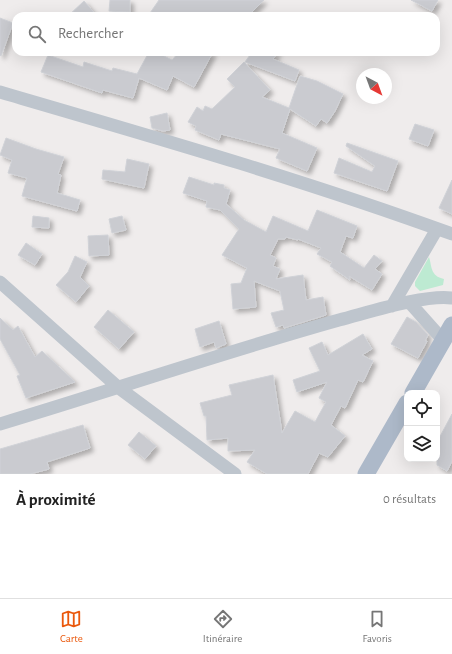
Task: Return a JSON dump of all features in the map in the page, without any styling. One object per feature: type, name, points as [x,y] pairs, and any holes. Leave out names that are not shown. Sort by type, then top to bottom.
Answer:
[{"type":"main road","points":[[415,390],[452,325]]},
{"type":"main road","points":[[366,474],[404,408]]},
{"type":"street","points":[[0,92],[145,134],[380,208],[452,234]]},
{"type":"street","points":[[392,306],[437,228]]},
{"type":"street","points":[[0,282],[119,388],[235,474]]},
{"type":"street","points":[[0,424],[273,339],[392,306],[435,298],[452,298]]},
{"type":"street","points":[[410,303],[443,340]]},
{"type":"green space","points":[[429,257],[431,267],[436,276],[444,279],[443,285],[420,291],[415,286],[415,282]]},
{"type":"building","points":[[110,0],[130,0],[130,12],[109,11]]},
{"type":"building","points":[[159,0],[264,0],[252,12],[151,12]]},
{"type":"building","points":[[411,0],[438,0],[432,11]]},
{"type":"building","points":[[84,1],[94,12],[72,12]]},
{"type":"building","points":[[0,18],[12,23],[12,26],[1,56]]},
{"type":"building","points":[[48,56],[51,56],[83,67],[84,62],[112,71],[113,68],[137,74],[147,56],[164,56],[172,60],[176,56],[211,56],[194,87],[173,76],[167,90],[139,78],[133,98],[103,90],[102,93],[41,72]]},
{"type":"building","points":[[249,56],[275,56],[273,59],[299,70],[295,81],[245,62]]},
{"type":"building","points":[[244,62],[270,90],[262,97],[289,108],[300,76],[317,81],[343,94],[335,111],[327,123],[321,119],[316,126],[290,109],[282,133],[317,148],[307,171],[276,158],[280,149],[221,134],[219,140],[195,130],[196,126],[188,122],[197,107],[203,111],[205,106],[212,109],[235,87],[227,79]]},
{"type":"building","points":[[167,113],[170,130],[163,131],[152,128],[150,117]]},
{"type":"building","points":[[415,124],[434,130],[428,146],[409,139]]},
{"type":"building","points":[[6,138],[64,157],[58,174],[61,175],[57,193],[80,200],[77,211],[22,196],[27,178],[8,173],[12,160],[0,155]]},
{"type":"building","points":[[347,143],[398,161],[387,191],[334,173],[339,158],[372,172],[375,166],[346,146]]},
{"type":"building","points":[[127,159],[149,164],[144,188],[102,179],[103,170],[125,172]]},
{"type":"building","points":[[189,177],[214,185],[214,183],[224,185],[224,188],[230,190],[226,204],[244,220],[266,232],[273,216],[308,231],[317,210],[357,226],[353,238],[346,236],[340,252],[364,268],[374,255],[382,261],[375,269],[382,274],[372,290],[349,276],[350,280],[330,266],[332,262],[317,254],[321,248],[298,239],[286,237],[285,239],[278,239],[270,255],[276,258],[273,266],[280,269],[276,279],[303,275],[306,300],[323,297],[326,315],[284,328],[283,325],[276,327],[271,313],[284,310],[280,291],[254,281],[256,307],[233,309],[231,284],[241,283],[247,268],[222,255],[239,229],[220,210],[206,207],[207,201],[183,193]]},
{"type":"building","points":[[452,180],[452,214],[439,208]]},
{"type":"building","points":[[33,216],[49,218],[49,228],[32,227]]},
{"type":"building","points":[[122,216],[126,230],[112,233],[109,219]]},
{"type":"building","points":[[108,235],[109,255],[89,256],[88,236]]},
{"type":"building","points":[[26,243],[42,254],[35,265],[18,255]]},
{"type":"building","points":[[75,256],[87,262],[80,277],[89,286],[76,302],[56,285],[68,272]]},
{"type":"building","points":[[108,310],[134,332],[119,349],[94,327]]},
{"type":"building","points":[[407,317],[416,322],[428,335],[425,341],[427,341],[418,358],[391,344]]},
{"type":"building","points":[[0,318],[13,330],[18,326],[35,357],[42,351],[75,382],[26,398],[17,376],[20,375],[0,339]]},
{"type":"building","points":[[219,321],[226,344],[216,348],[214,342],[200,347],[195,329]]},
{"type":"building","points":[[363,334],[372,349],[362,355],[373,361],[363,382],[358,380],[345,408],[341,406],[331,425],[345,436],[328,457],[319,453],[308,474],[267,474],[247,462],[255,450],[228,451],[228,438],[207,440],[206,416],[204,416],[200,403],[232,395],[229,385],[273,375],[282,433],[295,411],[315,422],[326,402],[319,398],[327,382],[297,392],[293,380],[320,371],[309,348],[322,342],[328,355]]},
{"type":"building","points":[[452,414],[452,461],[447,471],[437,465],[437,462],[440,462],[440,436]]},
{"type":"building","points":[[83,425],[90,448],[47,462],[49,469],[30,474],[0,474],[0,449]]},
{"type":"building","points":[[139,432],[156,446],[145,459],[128,445]]}]
